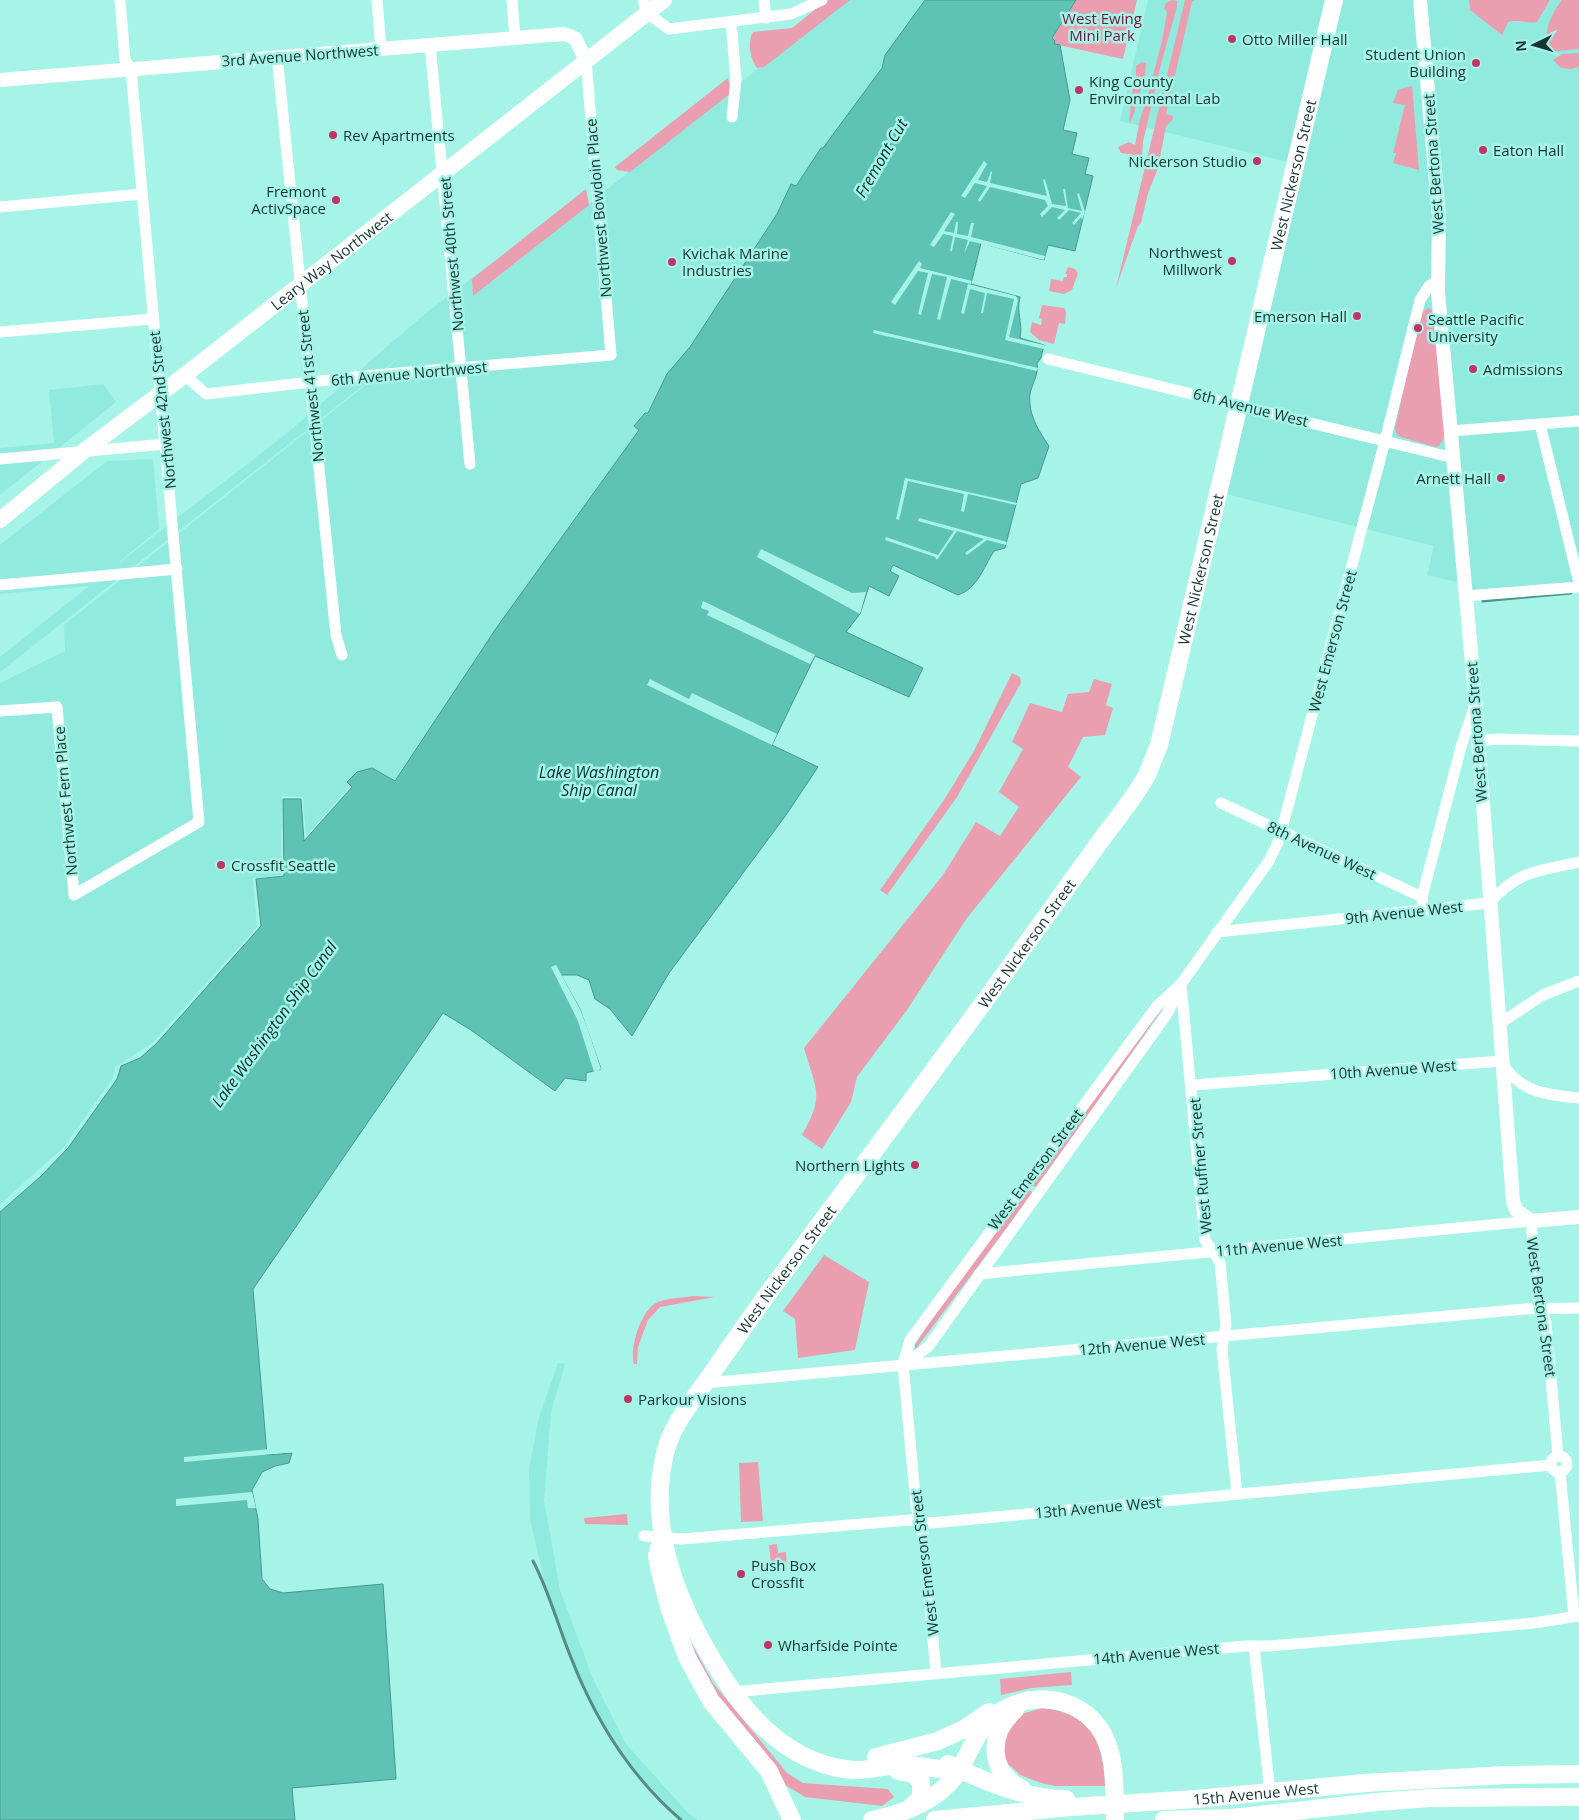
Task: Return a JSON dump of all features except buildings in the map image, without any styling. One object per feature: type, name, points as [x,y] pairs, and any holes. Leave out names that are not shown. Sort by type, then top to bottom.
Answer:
[{"type":"main road","name":"Leary Way Northwest","points":[[0,520],[84,451],[185,376],[586,60],[645,6],[664,0]]},
{"type":"main road","name":"West Nickerson Street","points":[[877,1763],[828,1764],[804,1756],[773,1737],[732,1692],[705,1648],[690,1618],[662,1538],[661,1485],[668,1440],[679,1420],[758,1306],[921,1090],[1147,775],[1159,745],[1334,0]]},
{"type":"main road","points":[[662,1538],[657,1556],[661,1576],[670,1610],[687,1657],[710,1701],[769,1771],[792,1820]]},
{"type":"main road","points":[[877,1763],[938,1741],[964,1729],[993,1709],[1012,1702],[1047,1698],[1064,1702],[1080,1709],[1096,1724],[1106,1740],[1112,1757],[1115,1820]]},
{"type":"main road","points":[[872,1820],[903,1812],[932,1798],[959,1769],[976,1738],[989,1721],[1010,1706],[1030,1700]]},
{"type":"main road","points":[[1030,1700],[1014,1711],[1001,1725],[996,1738],[995,1751],[998,1764],[1006,1778],[1012,1784],[1036,1796]]},
{"type":"main road","points":[[877,1763],[926,1757],[998,1786],[1056,1799],[1172,1801]]},
{"type":"main road","points":[[877,1763],[909,1772],[921,1782],[921,1798],[903,1812]]},
{"type":"main road","points":[[1506,1775],[1579,1764]]},
{"type":"main road","name":"15th Avenue West","points":[[935,1820],[1365,1783],[1506,1775],[1579,1774]]},
{"type":"main road","name":"15th Avenue West","points":[[1164,1820],[1214,1820],[1420,1799],[1579,1796]]},
{"type":"street","name":"Northwest 42nd Street","points":[[74,895],[199,822],[166,444],[152,319],[131,69],[125,60],[120,0]]},
{"type":"street","points":[[377,0],[381,49]]},
{"type":"street","points":[[512,0],[516,38]]},
{"type":"street","points":[[764,0],[766,18]]},
{"type":"street","points":[[645,6],[669,29],[791,14],[822,0]]},
{"type":"street","name":"West Bertona Street","points":[[1420,0],[1439,217],[1437,281],[1475,706],[1513,1201],[1516,1210],[1531,1221],[1538,1299],[1546,1323],[1563,1463],[1576,1616]]},
{"type":"street","points":[[731,22],[736,80],[732,117]]},
{"type":"street","name":"3rd Avenue Northwest","points":[[0,80],[564,34],[575,38],[586,60]]},
{"type":"street","name":"Northwest 40th Street","points":[[430,45],[470,464]]},
{"type":"street","name":"Northwest 41st Street","points":[[278,56],[309,383],[336,635],[342,655]]},
{"type":"street","name":"Northwest Bowdoin Place","points":[[586,60],[611,355]]},
{"type":"street","points":[[0,207],[142,194]]},
{"type":"street","name":"West Emerson Street","points":[[903,1364],[928,1348],[979,1274],[1167,1014],[1182,984],[1217,932],[1270,861],[1281,830],[1385,441],[1420,300],[1423,292],[1437,281]]},
{"type":"street","points":[[0,332],[152,319]]},
{"type":"street","name":"6th Avenue Northwest","points":[[185,376],[206,394],[611,355]]},
{"type":"street","name":"6th Avenue West","points":[[1048,359],[1239,404],[1454,458]]},
{"type":"street","points":[[1451,432],[1579,421]]},
{"type":"street","points":[[1540,424],[1579,583]]},
{"type":"street","points":[[0,459],[166,444]]},
{"type":"street","points":[[0,586],[177,569]]},
{"type":"street","points":[[1465,596],[1579,588]]},
{"type":"street","points":[[1423,903],[1462,747],[1475,706]]},
{"type":"street","name":"Northwest Fern Place","points":[[0,711],[57,707],[74,895]]},
{"type":"street","points":[[1477,741],[1498,739],[1579,741]]},
{"type":"street","name":"8th Avenue West","points":[[1221,802],[1281,830],[1423,903]]},
{"type":"street","points":[[1489,903],[1506,885],[1522,876],[1579,862]]},
{"type":"street","name":"9th Avenue West","points":[[1217,932],[1423,903],[1489,903]]},
{"type":"street","points":[[1499,1024],[1544,995],[1579,981]]},
{"type":"street","name":"West Emerson Street","points":[[936,1672],[923,1533],[916,1506],[903,1364],[910,1340],[1157,1006],[1182,984]]},
{"type":"street","name":"West Ruffner Street","points":[[1182,984],[1193,1084],[1205,1240],[1220,1262],[1224,1337],[1222,1349],[1237,1494]]},
{"type":"street","points":[[1501,1061],[1510,1076],[1529,1089],[1557,1096],[1579,1098]]},
{"type":"street","name":"10th Avenue West","points":[[1193,1084],[1501,1061]]},
{"type":"street","name":"11th Avenue West","points":[[979,1274],[1579,1217]]},
{"type":"street","name":"12th Avenue West","points":[[705,1383],[1542,1309],[1579,1308]]},
{"type":"street","name":"13th Avenue West","points":[[644,1536],[682,1539],[910,1520],[930,1523],[1563,1463]]},
{"type":"street","name":"14th Avenue West","points":[[732,1692],[936,1672],[1534,1623],[1576,1616]]},
{"type":"street","points":[[1254,1646],[1270,1792]]},
{"type":"shaded area","points":[[843,0],[925,0],[898,35],[874,80],[823,149],[821,148],[796,186],[791,185],[777,214],[722,301],[691,347],[667,374],[647,413],[644,413],[634,426],[639,430],[558,541],[563,545],[497,627],[394,781],[372,768],[347,782],[349,787],[306,836],[303,797],[282,796],[281,875],[253,878],[257,927],[152,1043],[115,1067],[113,1078],[64,1147],[0,1204],[0,683],[65,651],[64,625],[398,358],[0,672],[0,657],[89,586],[0,594],[0,545],[107,461],[153,459],[159,529],[111,569],[286,434],[426,313],[489,265],[493,281]]},
{"type":"shaded area","name":"Seattle Pacific University","points":[[1148,0],[1579,0],[1579,587],[1465,596],[1464,584],[1427,575],[1434,546],[1218,492],[1296,164],[1120,121]]},
{"type":"shaded area","points":[[103,384],[116,402],[0,495],[0,448],[54,443],[49,390]]},
{"type":"shaded area","points":[[558,1363],[565,1364],[551,1412],[544,1500],[560,1590],[593,1679],[626,1744],[688,1813],[698,1820],[679,1820],[619,1754],[575,1674],[548,1599],[530,1518],[529,1469],[539,1417]]},
{"type":"green space","points":[[827,0],[850,0],[764,67],[757,68],[750,50],[753,32],[792,28]]},
{"type":"green space","name":"West Ewing Mini Park","points":[[1076,0],[1137,0],[1123,59],[1054,44],[1052,39]]},
{"type":"green space","points":[[1172,0],[1177,1],[1177,7],[1161,64],[1143,142],[1142,156],[1121,153],[1118,147],[1129,142],[1135,145],[1140,119],[1162,41],[1167,12],[1164,8],[1166,3]]},
{"type":"green space","points":[[1185,0],[1195,0],[1192,2],[1166,114],[1173,116],[1173,119],[1166,126],[1158,168],[1148,193],[1141,223],[1138,226],[1116,288]]},
{"type":"green space","points":[[1469,0],[1550,0],[1537,22],[1508,22],[1502,35],[1470,10]]},
{"type":"green space","points":[[1562,0],[1579,0],[1579,49],[1548,52],[1547,31],[1554,12]]},
{"type":"green space","points":[[1579,53],[1579,67],[1571,69],[1561,68],[1553,60],[1562,54]]},
{"type":"green space","points":[[1142,62],[1146,63],[1145,76],[1132,119],[1129,122],[1136,66]]},
{"type":"green space","points":[[728,78],[731,93],[630,172],[617,170],[615,167]]},
{"type":"green space","points":[[1412,86],[1419,170],[1393,163],[1396,153],[1393,153],[1405,105],[1393,103],[1398,90]]},
{"type":"green space","points":[[586,189],[589,205],[473,296],[472,279]]},
{"type":"green space","points":[[1068,267],[1075,269],[1078,273],[1072,290],[1064,294],[1049,291],[1051,279],[1063,281],[1064,277],[1067,277],[1067,274],[1065,274]]},
{"type":"green space","points":[[1042,305],[1064,308],[1066,311],[1065,324],[1059,323],[1054,344],[1039,340],[1030,332],[1032,322],[1041,325],[1042,319],[1039,318]]},
{"type":"green space","points":[[1428,308],[1432,310],[1434,315],[1445,437],[1439,446],[1435,447],[1401,437],[1397,435],[1395,428],[1421,313]]},
{"type":"green space","points":[[1012,673],[1020,677],[1021,683],[957,797],[887,895],[880,890],[944,800],[974,751]]},
{"type":"green space","points":[[1094,679],[1112,684],[1106,705],[1113,708],[1105,735],[1083,737],[1068,767],[1081,777],[967,918],[907,1010],[857,1077],[851,1102],[822,1149],[802,1135],[814,1110],[816,1101],[815,1083],[804,1048],[943,875],[976,822],[1000,836],[1019,807],[999,792],[1023,749],[1012,742],[1030,703],[1062,712],[1068,694],[1089,692]]},
{"type":"green space","points":[[1163,1008],[1037,1188],[1030,1184],[1154,1016]]},
{"type":"green space","points":[[1026,1187],[1033,1193],[915,1350],[915,1345],[943,1300]]},
{"type":"green space","points":[[824,1255],[869,1282],[855,1350],[798,1358],[795,1319],[783,1311]]},
{"type":"green space","points":[[693,1296],[715,1297],[660,1307],[648,1320],[638,1347],[637,1364],[634,1364],[633,1349],[635,1339],[646,1312],[658,1302]]},
{"type":"green space","points":[[758,1462],[763,1521],[741,1522],[739,1463]]},
{"type":"green space","points":[[627,1514],[628,1525],[585,1524],[584,1518]]},
{"type":"green space","points":[[777,1544],[778,1553],[786,1552],[787,1571],[772,1573],[769,1545]]},
{"type":"green space","points":[[675,1613],[713,1683],[787,1773],[803,1783],[888,1789],[894,1797],[882,1806],[805,1797],[780,1782],[718,1704]]},
{"type":"green space","points":[[1071,1672],[1072,1685],[1032,1688],[1001,1695],[1000,1679]]},
{"type":"green space","points":[[1043,1708],[1072,1716],[1083,1723],[1091,1732],[1102,1756],[1105,1786],[1055,1786],[1020,1775],[1011,1766],[1002,1764],[1001,1741],[1021,1714]]},
{"type":"water","name":"Lake Washington Ship Canal","points":[[925,0],[1076,0],[1052,38],[1055,41],[1054,44],[1060,45],[1070,100],[1063,130],[1077,133],[1072,154],[1089,158],[1085,174],[1093,176],[1075,251],[1048,245],[1044,260],[981,243],[971,284],[1020,297],[1020,338],[1044,345],[1041,358],[1037,363],[1030,401],[1032,415],[1049,446],[1038,478],[1021,484],[1005,548],[994,551],[971,588],[958,595],[893,565],[890,571],[899,576],[889,596],[869,586],[860,614],[846,632],[923,668],[909,697],[815,656],[772,745],[818,767],[786,815],[669,973],[632,1036],[610,1009],[595,999],[589,980],[577,975],[561,975],[580,1009],[601,1069],[586,1073],[586,1081],[565,1078],[555,1091],[471,1030],[443,1013],[253,1289],[267,1455],[292,1453],[289,1463],[275,1466],[262,1472],[252,1490],[258,1519],[262,1579],[270,1589],[283,1593],[383,1584],[396,1779],[292,1788],[295,1820],[0,1820],[0,1212],[40,1177],[68,1148],[117,1079],[121,1066],[140,1058],[156,1044],[261,926],[256,879],[284,876],[283,799],[301,799],[304,841],[352,787],[347,782],[357,772],[372,768],[395,781],[497,627],[639,430],[634,426],[645,413],[648,413],[667,374],[690,347],[777,214],[791,184],[796,186],[821,148],[823,148],[882,68],[885,55]]},
{"type":"pier","points":[[984,161],[987,164],[978,180],[987,182],[991,171],[990,183],[1047,196],[1043,180],[1045,179],[1052,204],[1066,206],[1063,189],[1065,189],[1068,208],[1082,211],[1077,194],[1079,193],[1085,212],[1082,220],[1081,217],[1074,225],[1072,223],[1081,213],[1069,210],[1059,220],[1057,218],[1065,210],[1052,207],[1042,217],[1040,214],[1048,206],[1045,200],[990,187],[980,202],[978,200],[987,186],[975,183],[965,198],[961,196]]},
{"type":"pier","points":[[951,212],[955,214],[944,231],[954,233],[956,222],[958,222],[957,234],[968,236],[971,223],[974,223],[971,237],[1045,256],[1044,260],[970,241],[964,254],[968,240],[955,237],[952,251],[950,251],[953,236],[943,234],[934,247],[930,245]]},
{"type":"pier","points":[[919,261],[922,264],[920,268],[972,281],[971,284],[951,279],[940,320],[937,319],[947,277],[932,274],[921,315],[918,314],[928,273],[918,271],[895,305],[891,302]]},
{"type":"pier","points":[[968,284],[1016,296],[1018,300],[1009,337],[1044,345],[1044,349],[1005,340],[1014,299],[987,293],[983,313],[981,313],[985,293],[970,289],[964,314],[961,313]]},
{"type":"pier","points":[[874,330],[1038,368],[1037,371],[873,333]]},
{"type":"pier","points":[[905,478],[1017,503],[1016,505],[968,494],[964,512],[961,511],[964,494],[908,481],[899,520],[896,519]]},
{"type":"pier","points":[[919,518],[1007,542],[1006,545],[987,540],[967,555],[965,553],[984,539],[957,531],[937,560],[935,557],[885,540],[886,537],[938,555],[954,531],[918,521]]},
{"type":"pier","points":[[761,549],[852,593],[866,592],[860,614],[757,557]]},
{"type":"pier","points":[[703,601],[815,655],[810,664],[707,615],[709,611],[701,608]]},
{"type":"pier","points":[[650,679],[689,699],[692,693],[777,734],[772,745],[647,685]]},
{"type":"pier","points":[[556,965],[580,1009],[587,1027],[601,1069],[594,1072],[578,1021],[551,967]]},
{"type":"pier","points":[[269,1449],[269,1452],[292,1450],[294,1452],[184,1462],[184,1457]]},
{"type":"pier","points":[[252,1492],[256,1508],[248,1508],[247,1500],[176,1506],[176,1499]]},
{"type":"waterway","points":[[1483,601],[1571,593]]},
{"type":"railway","points":[[533,1561],[544,1585],[567,1648],[592,1705],[631,1767],[681,1820]]},
{"type":"place","name":"Otto Miller Hall","points":[[1232,39]]},
{"type":"place","name":"Student Union Building","points":[[1476,63]]},
{"type":"place","name":"King County Environmental Lab","points":[[1079,90]]},
{"type":"place","name":"Rev Apartments","points":[[333,135]]},
{"type":"place","name":"Eaton Hall","points":[[1483,150]]},
{"type":"place","name":"Nickerson Studio","points":[[1257,161]]},
{"type":"place","name":"Fremont ActivSpace","points":[[336,200]]},
{"type":"place","name":"Northwest Millwork","points":[[1232,261]]},
{"type":"place","name":"Kvichak Marine Industries","points":[[672,262]]},
{"type":"place","name":"Emerson Hall","points":[[1357,316]]},
{"type":"place","name":"Seattle Pacific University","points":[[1418,328]]},
{"type":"place","name":"Admissions","points":[[1473,369]]},
{"type":"place","name":"Arnett Hall","points":[[1501,478]]},
{"type":"place","name":"Crossfit Seattle","points":[[221,865]]},
{"type":"place","name":"Northern Lights","points":[[915,1165]]},
{"type":"place","name":"Parkour Visions","points":[[628,1399]]},
{"type":"place","name":"Push Box Crossfit","points":[[741,1574]]},
{"type":"place","name":"Wharfside Pointe","points":[[768,1645]]},
{"type":"water label","name":"Fremont Cut","points":[[881,158]]}]
